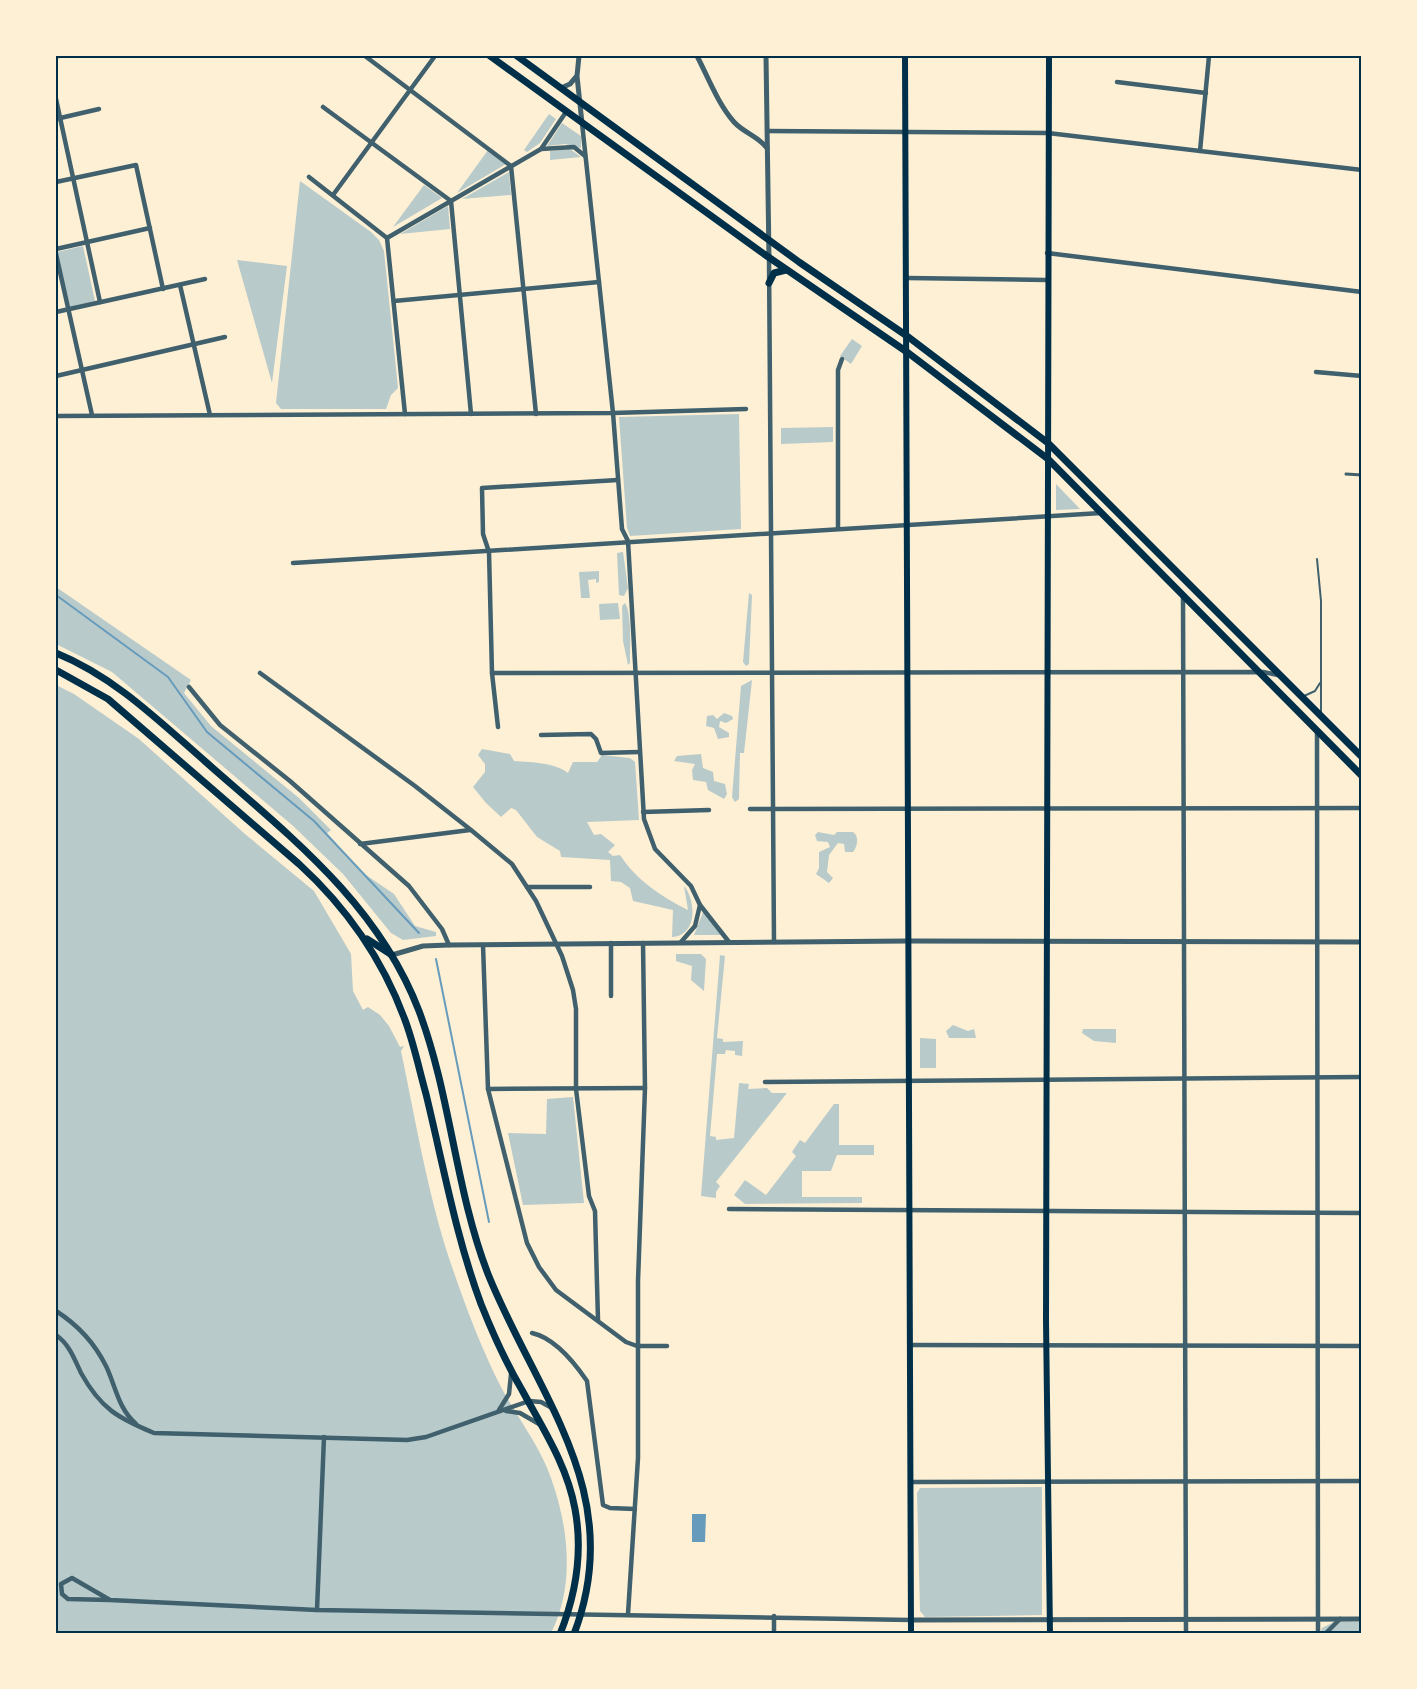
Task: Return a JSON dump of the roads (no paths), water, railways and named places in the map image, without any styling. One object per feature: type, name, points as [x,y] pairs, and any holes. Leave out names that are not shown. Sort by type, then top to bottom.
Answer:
[{"type":"main road","points":[[490,56],[769,258],[907,352],[1048,459],[1362,776]]},
{"type":"main road","points":[[517,56],[769,240],[907,336],[1048,443],[1362,758]]},
{"type":"main road","points":[[905,56],[911,1634]]},
{"type":"main road","points":[[1048,56],[1046,1345],[1050,1634]]},
{"type":"main road","points":[[769,283],[774,273],[786,270]]},
{"type":"main road","points":[[56,653],[95,672],[129,695],[299,843],[354,900],[392,955],[410,988],[429,1041],[481,1254],[498,1295],[576,1459],[589,1523],[587,1588],[574,1634]]},
{"type":"main road","points":[[56,670],[94,690],[158,740],[312,876],[371,944],[392,955]]},
{"type":"main road","points":[[359,931],[405,1020],[480,1301],[509,1366],[544,1427],[569,1485],[578,1525],[576,1581],[560,1634]]},
{"type":"street","points":[[365,56],[511,166],[537,414]]},
{"type":"street","points":[[333,195],[435,56]]},
{"type":"street","points":[[579,56],[577,76],[579,100],[613,413],[622,529],[628,541],[643,812],[647,830],[656,849],[691,886],[700,905],[729,942]]},
{"type":"street","points":[[697,56],[733,120],[744,131],[760,139],[768,149]]},
{"type":"street","points":[[766,56],[774,942]]},
{"type":"street","points":[[1200,151],[1209,56]]},
{"type":"street","points":[[561,88],[570,84],[577,76]]},
{"type":"street","points":[[1118,82],[1206,93]]},
{"type":"street","points":[[56,99],[58,118],[100,303]]},
{"type":"street","points":[[323,107],[451,201],[471,414]]},
{"type":"street","points":[[58,118],[99,109]]},
{"type":"street","points":[[541,149],[566,112]]},
{"type":"street","points":[[767,131],[1048,133],[1362,170]]},
{"type":"street","points":[[387,238],[541,149],[574,147],[585,156]]},
{"type":"street","points":[[56,182],[136,165],[163,289]]},
{"type":"street","points":[[309,177],[387,238],[405,414]]},
{"type":"street","points":[[56,249],[150,228]]},
{"type":"street","points":[[1047,253],[1362,292]]},
{"type":"street","points":[[56,254],[92,416]]},
{"type":"street","points":[[907,278],[1047,280]]},
{"type":"street","points":[[56,312],[205,279]]},
{"type":"street","points":[[394,301],[599,282]]},
{"type":"street","points":[[180,285],[210,415]]},
{"type":"street","points":[[56,375],[225,337]]},
{"type":"street","points":[[838,528],[838,370],[842,359]]},
{"type":"street","points":[[1316,372],[1362,376]]},
{"type":"street","points":[[56,416],[537,414],[746,409]]},
{"type":"street","points":[[1346,474],[1362,475]]},
{"type":"street","points":[[498,727],[492,673],[489,552],[483,534],[482,488],[618,480]]},
{"type":"street","points":[[293,563],[1101,513]]},
{"type":"street","points":[[1183,596],[1186,1634]]},
{"type":"street","points":[[492,673],[1258,672],[1280,676]]},
{"type":"street","points":[[260,673],[416,786],[512,864],[557,944],[567,968],[575,1000],[576,1089],[589,1196],[595,1211],[598,1320]]},
{"type":"street","points":[[189,687],[220,725],[290,781],[419,897],[442,929],[449,945]]},
{"type":"street","points":[[1317,731],[1318,1634]]},
{"type":"street","points":[[541,735],[591,734],[596,738],[601,753],[639,752]]},
{"type":"street","points":[[750,809],[1362,808]]},
{"type":"street","points":[[643,812],[709,810]]},
{"type":"street","points":[[360,844],[471,830]]},
{"type":"street","points":[[527,887],[591,887]]},
{"type":"street","points":[[681,942],[695,926],[700,905]]},
{"type":"street","points":[[392,955],[423,946],[449,945],[1047,940],[1362,942]]},
{"type":"street","points":[[628,1614],[639,1448],[637,1346],[645,1088],[643,943]]},
{"type":"street","points":[[611,944],[611,996]]},
{"type":"street","points":[[483,945],[488,1089],[532,1255],[555,1290],[626,1342],[637,1346],[667,1346]]},
{"type":"street","points":[[765,1082],[908,1079],[1362,1077]]},
{"type":"street","points":[[488,1089],[645,1088]]},
{"type":"street","points":[[729,1209],[911,1212],[1362,1213]]},
{"type":"street","points":[[56,1311],[83,1332],[95,1347],[121,1405],[138,1426]]},
{"type":"street","points":[[532,1333],[546,1336],[579,1369],[586,1381],[603,1505],[610,1508],[635,1509]]},
{"type":"street","points":[[56,1335],[64,1341],[90,1388],[103,1404],[118,1418],[154,1433],[407,1440],[426,1437],[529,1401],[545,1404],[555,1413]]},
{"type":"street","points":[[911,1345],[1362,1346]]},
{"type":"street","points":[[497,1412],[505,1404],[511,1389],[509,1366]]},
{"type":"street","points":[[497,1412],[520,1413],[544,1427]]},
{"type":"street","points":[[317,1610],[324,1437]]},
{"type":"street","points":[[911,1482],[1362,1481]]},
{"type":"street","points":[[110,1600],[80,1580],[72,1578],[61,1584],[62,1594],[68,1599],[317,1610],[609,1613],[911,1620],[1362,1619]]},
{"type":"street","points":[[774,1616],[774,1634]]},
{"type":"street","points":[[1325,1634],[1340,1619]]},
{"type":"lane","points":[[1317,559],[1320,574],[1321,717]]},
{"type":"lane","points":[[1300,696],[1315,691],[1322,681]]},
{"type":"water","points":[[692,1514],[706,1514],[705,1542],[692,1542]]},
{"type":"waterway","points":[[56,595],[168,677],[207,732],[314,821],[419,933]]},
{"type":"waterway","points":[[436,959],[489,1222]]}]
